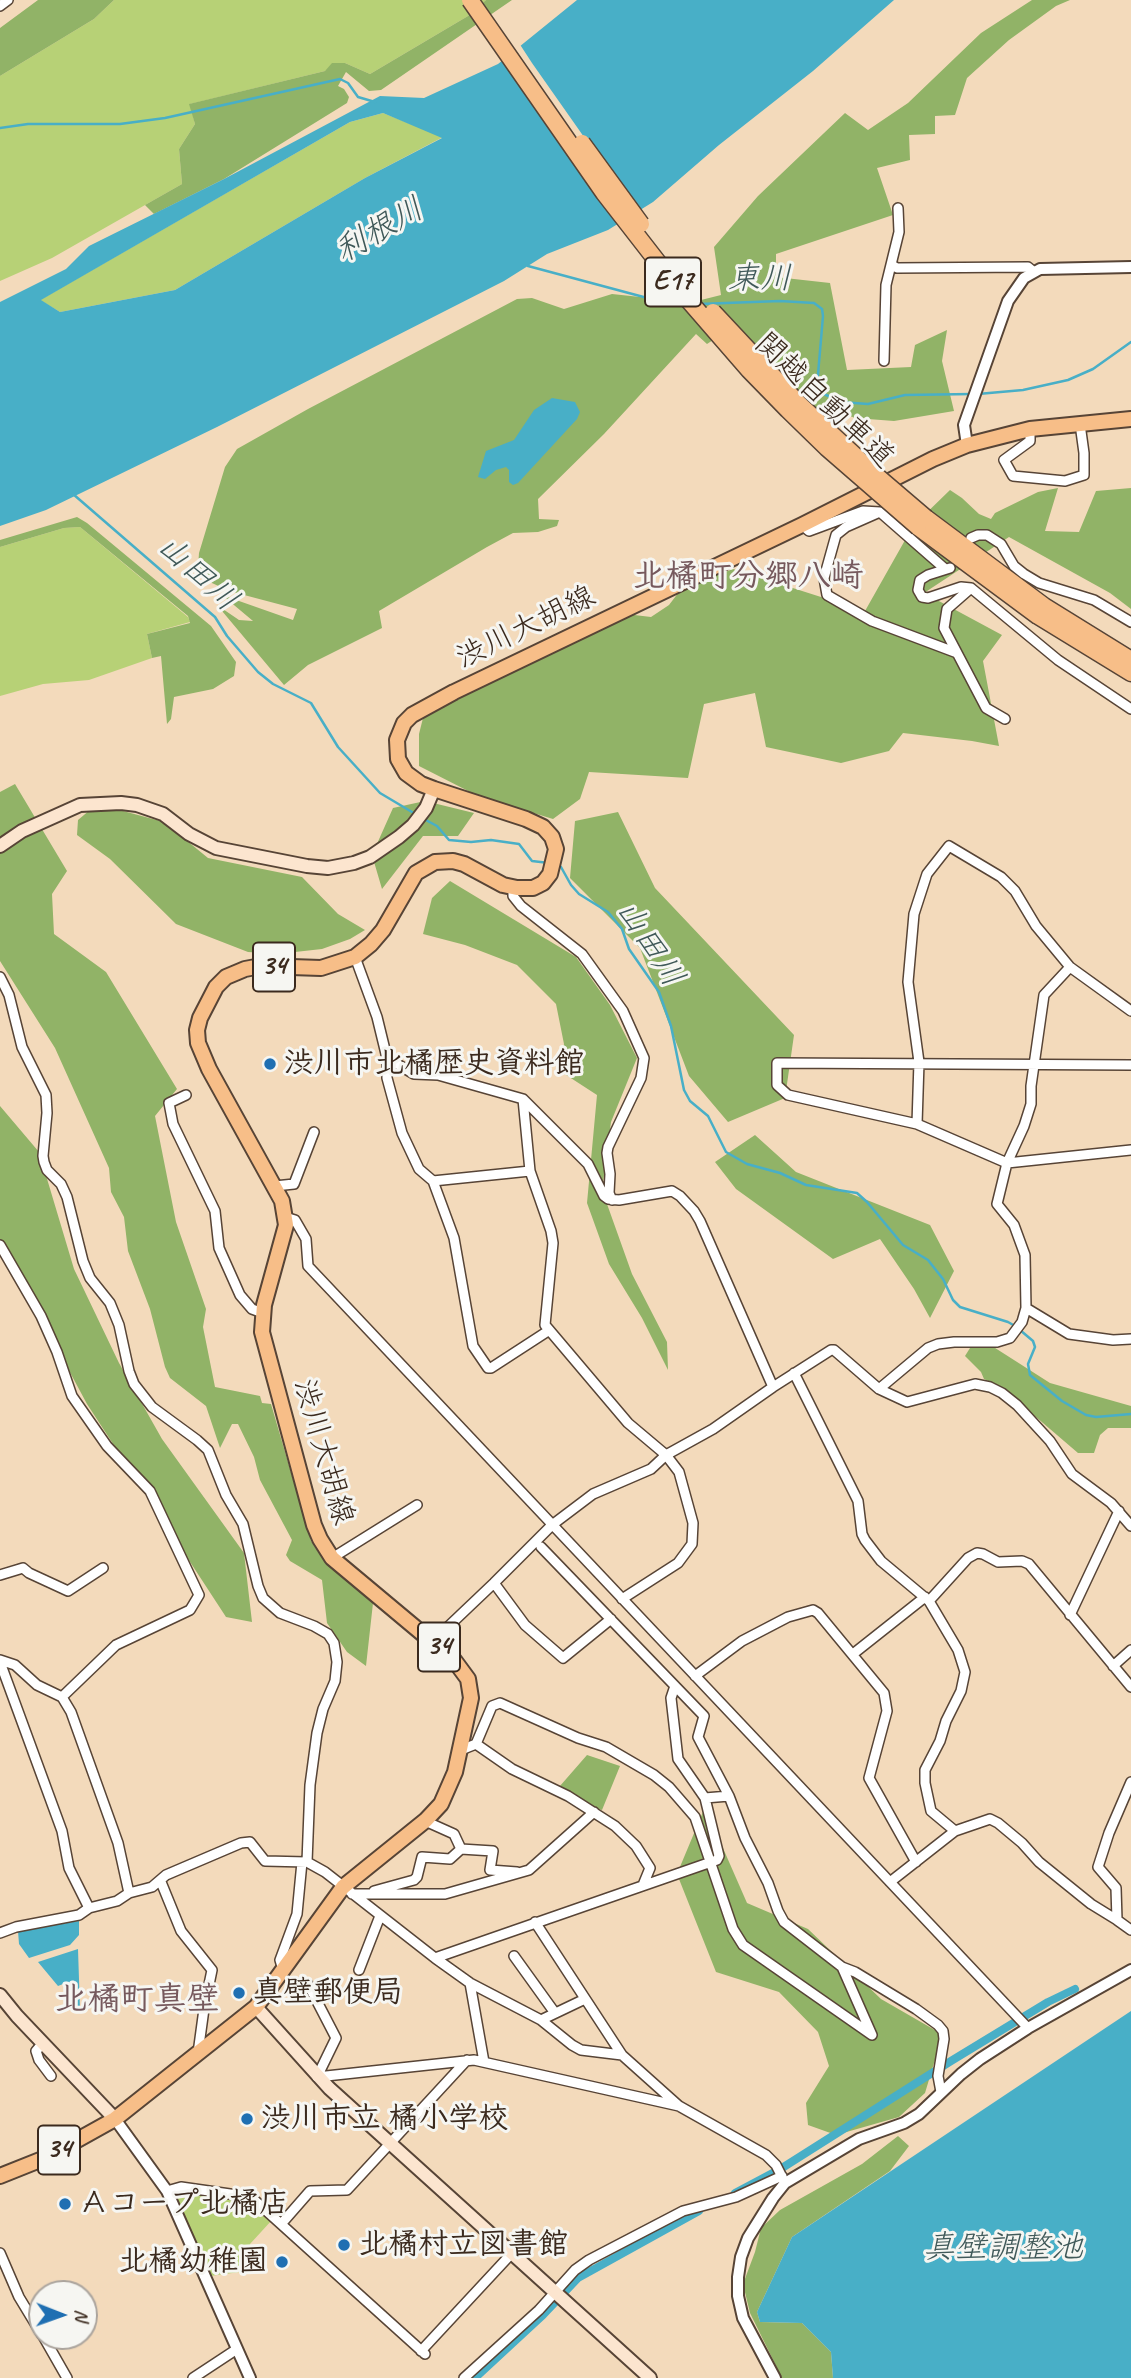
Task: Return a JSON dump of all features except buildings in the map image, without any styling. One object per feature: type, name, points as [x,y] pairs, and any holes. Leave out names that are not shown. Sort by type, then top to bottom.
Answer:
[{"type":"highway","name":"関越自動車道","points":[[470,0],[604,193],[686,298],[788,410],[847,466],[922,522],[1044,606],[1131,660]]},
{"type":"highway","name":"関越自動車道","points":[[483,0],[669,260],[714,314],[800,405],[922,522],[1038,616],[1131,673]]},
{"type":"main road","name":"渋川大胡線","points":[[513,887],[533,888],[543,883],[550,874],[556,849],[552,837],[543,827],[526,819],[421,784],[406,773],[398,760],[396,750],[399,731],[412,715],[454,692],[802,525],[933,458],[967,445],[1030,429],[1131,419]]},
{"type":"main road","points":[[0,846],[22,831],[73,808],[97,804],[137,805],[163,814],[188,834],[216,848],[328,868],[370,857],[399,837],[426,808],[435,789]]},
{"type":"main road","name":"34","points":[[285,1217],[275,1186],[202,1056],[197,1030],[207,1001],[216,987],[235,972],[261,966],[321,968],[355,957],[372,944],[383,930],[416,873],[441,860],[464,864],[503,885],[513,887]]},
{"type":"main road","name":"渋川大胡線","points":[[2,2172],[45,2158],[115,2119],[256,2007],[347,1891],[441,1804],[461,1750],[471,1699],[468,1679],[454,1660],[433,1641],[332,1558],[320,1539],[309,1510],[264,1343],[262,1313],[284,1234],[285,1217]]},
{"type":"main road","points":[[0,1996],[115,2119]]},
{"type":"main road","points":[[256,2007],[317,2077],[650,2378]]},
{"type":"street","points":[[0,6],[8,0]]},
{"type":"street","points":[[884,361],[886,285],[899,232],[898,208]]},
{"type":"street","points":[[891,265],[897,268],[1028,267],[1034,272]]},
{"type":"street","points":[[967,445],[964,425],[1009,302],[1018,285],[1040,270],[1131,267]]},
{"type":"street","points":[[1030,429],[1030,441],[1004,460],[1013,476],[1065,481],[1084,475],[1080,424]]},
{"type":"street","points":[[802,525],[809,531],[863,511],[880,512],[947,568],[920,580],[918,590],[922,597],[928,598],[961,587],[971,589],[1058,660],[1131,709]]},
{"type":"street","points":[[880,512],[846,527],[836,535],[824,578],[827,595],[872,621],[957,653]]},
{"type":"street","points":[[971,538],[987,535],[1001,544],[1014,566],[1024,574],[1039,583],[1094,600],[1131,622]]},
{"type":"street","points":[[971,589],[947,609],[944,628],[986,708],[1005,719]]},
{"type":"street","points":[[918,1124],[919,1062],[908,982],[914,914],[926,874],[949,846],[1001,877],[1016,891],[1036,926],[1070,967],[1131,1010]]},
{"type":"street","points":[[513,887],[513,896],[521,906],[582,954],[623,1011],[642,1051],[644,1065],[641,1078],[608,1147],[609,1193],[612,1200]]},
{"type":"street","points":[[355,957],[369,989],[387,1058],[387,1078],[402,1133],[419,1169],[433,1181],[454,1238],[473,1346],[488,1368],[491,1368],[548,1331]]},
{"type":"street","points":[[878,1389],[928,1348],[938,1344],[997,1342],[1010,1338],[1022,1322],[1026,1308],[1025,1255],[1014,1225],[997,1204],[1007,1163],[1031,1104],[1044,995],[1070,967]]},
{"type":"street","points":[[0,977],[9,995],[22,1047],[46,1095],[44,1162],[47,1170],[61,1184],[67,1197],[90,1279],[110,1303],[119,1325],[134,1384],[152,1407],[208,1450],[226,1495],[243,1524],[263,1598],[280,1613],[328,1634],[334,1643],[337,1662],[335,1681],[317,1732],[297,1914],[280,1960],[283,1970]]},
{"type":"street","points":[[387,1058],[420,1076],[438,1075],[523,1099],[535,1108],[588,1164],[604,1196],[612,1200],[672,1191],[688,1203],[700,1222],[773,1387]]},
{"type":"street","points":[[1131,1065],[777,1063],[777,1085],[788,1095],[918,1124],[1007,1163],[1131,1150]]},
{"type":"street","points":[[186,1095],[169,1103],[173,1124],[215,1211],[219,1248],[240,1295],[252,1309],[262,1313]]},
{"type":"street","points":[[523,1099],[530,1171],[553,1243],[544,1318],[548,1331],[628,1423],[666,1455],[679,1472],[693,1523],[692,1544],[678,1563],[622,1599]]},
{"type":"street","points":[[275,1186],[294,1184],[314,1132]]},
{"type":"street","points":[[433,1181],[530,1171]]},
{"type":"street","points":[[285,1217],[295,1220],[306,1239],[308,1266],[1028,2028]]},
{"type":"street","points":[[0,1245],[41,1316],[72,1396],[107,1446],[150,1492],[199,1595],[190,1610],[116,1645],[62,1697]]},
{"type":"street","points":[[1026,1308],[1069,1334],[1113,1340],[1131,1339]]},
{"type":"street","points":[[433,1641],[552,1525],[593,1494],[645,1472],[666,1455],[713,1429],[794,1373],[828,1351],[834,1350],[878,1389],[907,1402],[975,1384],[995,1390],[1017,1405],[1050,1441],[1072,1475],[1111,1503],[1131,1526]]},
{"type":"street","points":[[794,1373],[858,1501],[862,1534],[870,1550],[927,1599],[958,1650],[965,1672],[961,1691],[925,1770],[931,1811],[955,1831]]},
{"type":"street","points":[[332,1558],[417,1505]]},
{"type":"street","points":[[1070,1615],[1119,1511]]},
{"type":"street","points":[[541,1546],[704,1716],[698,1737],[729,1796],[745,1838],[784,1922],[842,1967],[855,1972],[938,2025],[943,2031],[939,2076],[941,2092]]},
{"type":"street","points":[[853,1654],[927,1599],[968,1558],[977,1553],[998,1562],[1014,1560],[1029,1564],[1131,1687]]},
{"type":"street","points":[[0,1575],[23,1568],[68,1591],[103,1568]]},
{"type":"street","points":[[494,1583],[525,1625],[563,1658],[611,1619]]},
{"type":"street","points":[[695,1676],[742,1641],[788,1616],[813,1610],[884,1693],[887,1703],[869,1778],[916,1862]]},
{"type":"street","points":[[1113,1666],[1131,1650]]},
{"type":"street","points":[[0,1661],[15,1665],[37,1685],[62,1697],[71,1712],[118,1843],[129,1893]]},
{"type":"street","points":[[0,1661],[62,1831],[69,1868],[89,1908]]},
{"type":"street","points":[[435,1958],[717,1860],[719,1856],[705,1798],[678,1759],[671,1698],[675,1686]]},
{"type":"street","points":[[461,1750],[476,1744],[492,1706],[500,1703],[578,1738],[606,1747],[654,1775],[695,1817],[733,1929],[743,1945],[872,2035],[842,1967]]},
{"type":"street","points":[[476,1744],[512,1769],[568,1796],[615,1826],[636,1846],[650,1868],[643,1885]]},
{"type":"street","points":[[1117,1920],[1116,1888],[1098,1867],[1131,1782]]},
{"type":"street","points":[[705,1798],[729,1796]]},
{"type":"street","points":[[347,1891],[373,1894],[445,1894],[523,1872],[529,1870],[594,1812]]},
{"type":"street","points":[[890,1882],[955,1831],[990,1819],[999,1823],[1039,1862],[1091,1904],[1131,1930]]},
{"type":"street","points":[[425,1821],[454,1834],[461,1849]]},
{"type":"street","points":[[0,1933],[16,1927],[79,1915],[89,1908],[117,1901],[129,1893],[152,1887],[166,1875],[250,1842],[265,1861],[304,1862],[325,1872],[470,1983],[541,2020],[581,2050],[621,2055]]},
{"type":"street","points":[[373,1894],[374,1889],[414,1880],[422,1857],[450,1859],[461,1849],[493,1851],[491,1870],[523,1872]]},
{"type":"street","points":[[161,1882],[181,1931],[212,1970],[198,2053]]},
{"type":"street","points":[[359,1970],[380,1916]]},
{"type":"street","points":[[535,1922],[621,2055],[679,2106],[766,2155],[781,2174]]},
{"type":"street","points":[[514,1956],[555,2013]]},
{"type":"street","points":[[464,2378],[539,2310],[560,2295],[575,2270],[589,2260],[683,2211],[736,2197],[859,2139],[904,2123],[929,2106],[941,2092],[980,2059],[1028,2028],[1131,1970]]},
{"type":"street","points":[[470,1983],[484,2062]]},
{"type":"street","points":[[308,1984],[336,2038],[317,2077]]},
{"type":"street","points":[[541,2020],[585,1999]]},
{"type":"street","points":[[43,2043],[36,2051],[51,2076]]},
{"type":"street","points":[[282,2223],[310,2191],[347,2190],[467,2060]]},
{"type":"street","points":[[317,2077],[467,2060],[679,2106]]},
{"type":"street","points":[[115,2119],[167,2191],[250,2378]]},
{"type":"street","points":[[775,2378],[743,2318],[738,2296],[738,2277],[748,2238],[773,2198],[781,2174]]},
{"type":"street","points":[[167,2191],[181,2187],[251,2197],[423,2353],[513,2252]]},
{"type":"street","points":[[0,2253],[28,2312]]},
{"type":"street","points":[[193,2378],[237,2349]]},
{"type":"street","points":[[50,2350],[67,2378]]},
{"type":"green space","points":[[38,0],[114,0],[94,19],[0,76],[0,28]]},
{"type":"green space","points":[[114,0],[486,0],[468,16],[370,74],[345,63],[325,71],[190,104],[195,124],[179,149],[182,184],[52,258],[0,281],[0,76],[94,19]]},
{"type":"green space","points":[[486,0],[512,0],[381,90],[369,91],[346,72],[338,86],[344,89],[349,97],[347,103],[224,179],[154,214],[145,205],[182,184],[179,149],[195,124],[189,104],[325,71],[332,63],[345,63],[370,74],[468,16]]},
{"type":"green space","points":[[1032,0],[1070,0],[1056,6],[1009,40],[967,78],[955,115],[935,116],[935,134],[909,135],[910,160],[877,168],[893,215],[776,254],[776,277],[830,283],[847,370],[911,367],[915,345],[947,330],[942,361],[954,411],[894,421],[855,418],[826,406],[811,410],[731,328],[707,344],[696,334],[604,434],[538,499],[539,519],[559,520],[557,526],[538,532],[513,533],[487,547],[379,611],[382,628],[308,665],[284,685],[217,605],[239,620],[253,621],[222,595],[293,620],[297,609],[229,591],[212,583],[198,568],[199,553],[225,467],[237,449],[517,299],[532,298],[564,309],[612,294],[697,301],[721,295],[714,247],[758,196],[845,113],[868,130],[908,103],[981,33]]},
{"type":"green space","points":[[383,113],[443,137],[365,178],[175,290],[60,312],[40,300],[350,122]]},
{"type":"green space","points":[[1058,488],[1045,531],[1079,532],[1096,491],[1131,488],[1131,609],[1110,593],[1009,537],[924,593],[1002,635],[983,661],[999,746],[903,733],[889,751],[841,763],[766,747],[755,693],[704,704],[688,778],[589,772],[580,799],[553,819],[478,796],[419,766],[419,734],[423,718],[442,705],[626,614],[651,617],[669,605],[682,588],[733,569],[865,611],[913,526],[950,490],[979,514],[991,519],[995,513],[1038,492]]},
{"type":"green space","points":[[77,517],[211,626],[236,662],[234,676],[213,689],[174,697],[171,719],[167,724],[161,656],[152,658],[147,634],[190,623],[188,616],[80,527],[64,528],[0,547],[0,540]]},
{"type":"green space","points":[[80,527],[188,617],[190,622],[147,634],[152,658],[89,680],[43,684],[0,696],[0,547],[64,528]]},
{"type":"green space","points":[[15,784],[67,871],[52,894],[54,934],[106,972],[177,1089],[155,1116],[176,1222],[206,1309],[203,1327],[215,1387],[260,1396],[262,1403],[271,1404],[311,1541],[322,1558],[373,1603],[366,1666],[347,1652],[327,1623],[322,1580],[290,1561],[286,1555],[292,1540],[260,1480],[254,1457],[238,1424],[232,1424],[220,1448],[206,1406],[170,1378],[150,1309],[128,1251],[124,1217],[111,1192],[109,1168],[55,1048],[0,961],[0,792]]},
{"type":"green space","points":[[425,801],[474,813],[458,836],[423,836],[382,889],[372,855],[393,808]]},
{"type":"green space","points":[[97,804],[164,822],[208,858],[302,877],[338,914],[365,930],[350,939],[322,949],[277,954],[248,952],[176,924],[110,859],[77,835],[78,820]]},
{"type":"green space","points":[[618,812],[655,888],[794,1035],[785,1098],[728,1122],[689,1076],[640,948],[570,878],[575,821]]},
{"type":"green space","points":[[450,881],[576,957],[610,1005],[637,1058],[611,1122],[602,1190],[632,1274],[667,1342],[668,1370],[642,1318],[609,1264],[587,1203],[597,1095],[560,1071],[564,1044],[556,1004],[517,965],[465,945],[423,934],[432,898]]},
{"type":"green space","points":[[0,1106],[39,1152],[74,1269],[119,1363],[162,1439],[244,1553],[252,1622],[226,1617],[87,1404],[0,1242]]},
{"type":"green space","points":[[755,1135],[796,1172],[930,1225],[954,1271],[930,1318],[880,1239],[833,1259],[736,1189],[715,1162]]},
{"type":"green space","points":[[992,1346],[1050,1383],[1131,1406],[1131,1428],[1108,1428],[1100,1435],[1094,1453],[1078,1453],[1001,1387],[984,1379],[981,1372],[965,1356],[970,1348]]},
{"type":"green space","points":[[587,1755],[620,1766],[602,1810],[553,1794]]},
{"type":"green space","points":[[705,1807],[747,1903],[808,1929],[881,1999],[940,2033],[940,2043],[925,2093],[899,2117],[836,2135],[808,2125],[806,2103],[829,2066],[818,2032],[779,1992],[716,1972],[677,1874]]},
{"type":"green space","points":[[898,2136],[909,2146],[890,2171],[792,2237],[757,2312],[760,2322],[802,2323],[831,2352],[833,2378],[782,2378],[750,2313],[743,2284],[761,2228],[780,2210],[862,2164]]},
{"type":"green space","points":[[181,2189],[249,2198],[272,2220],[250,2244],[255,2270],[210,2276],[174,2193]]},
{"type":"water","name":"利根川","points":[[577,0],[894,0],[813,71],[719,145],[653,202],[608,230],[547,254],[504,281],[217,427],[46,510],[0,526],[0,302],[66,269],[89,246],[224,179],[380,96],[424,98],[498,64]],"holes":[[[383,113],[442,138],[365,178],[175,290],[60,312],[41,300],[350,122]]]},
{"type":"water","points":[[552,398],[575,402],[580,412],[577,419],[518,483],[513,485],[509,482],[509,470],[506,467],[496,470],[485,479],[478,477],[486,451],[514,440],[534,410]]},
{"type":"water","points":[[79,1921],[79,1935],[70,1945],[29,1958],[19,1944],[18,1931]]},
{"type":"water","points":[[78,1949],[80,2010],[77,2010],[74,1993],[68,1982],[58,1986],[38,1962]]},
{"type":"water","name":"真壁調整池","points":[[1131,2011],[1131,2378],[833,2378],[831,2352],[802,2323],[760,2322],[757,2312],[792,2237]]},
{"type":"pier","points":[[519,43],[532,63],[617,184],[500,57]]},
{"type":"waterway","points":[[0,128],[28,124],[120,124],[165,118],[340,79],[348,83],[358,97],[375,102]]},
{"type":"waterway","name":"東川","points":[[528,266],[666,303],[685,305]]},
{"type":"waterway","name":"東川","points":[[699,304],[780,301],[814,303],[822,309],[823,316],[817,386],[824,394],[841,402],[868,404],[905,395],[972,394]]},
{"type":"waterway","name":"東川","points":[[978,394],[1023,390],[1068,380],[1093,369],[1131,342]]},
{"type":"waterway","name":"山田川","points":[[73,494],[215,617],[227,636],[258,672],[273,684],[311,703],[338,747],[380,793],[417,815]]},
{"type":"waterway","name":"山田川","points":[[422,818],[437,826],[449,840],[491,840],[519,844],[532,861],[549,863]]},
{"type":"waterway","name":"山田川","points":[[558,866],[579,894],[608,912],[622,929],[629,949],[659,992],[671,1026],[684,1090],[690,1101],[708,1116],[726,1152],[747,1164],[780,1173],[806,1185],[857,1193],[903,1245],[928,1260],[960,1307],[1015,1326]]},
{"type":"waterway","name":"山田川","points":[[1020,1330],[1033,1341],[1035,1347],[1028,1364],[1030,1375],[1062,1401],[1086,1415],[1096,1417],[1131,1414]]},
{"type":"waterway","points":[[735,2193],[782,2168],[951,2061],[1048,2002],[1075,1989]]},
{"type":"waterway","points":[[475,2378],[543,2315],[578,2278],[699,2211]]},
{"type":"place","name":"渋川市北橘歴史資料館","points":[[270,1064]]},
{"type":"place","name":"真壁郵便局","points":[[239,1993]]},
{"type":"place","name":"渋川市立 橘小学校","points":[[247,2119]]},
{"type":"place","name":"Ａコープ北橘店","points":[[65,2204]]},
{"type":"place","name":"北橘村立図書館","points":[[344,2245]]},
{"type":"place","name":"北橘幼稚園","points":[[282,2262]]},
{"type":"district","name":"北橘町分郷八崎","points":[[748,577]]},
{"type":"district","name":"北橘町真壁","points":[[137,2000]]}]
